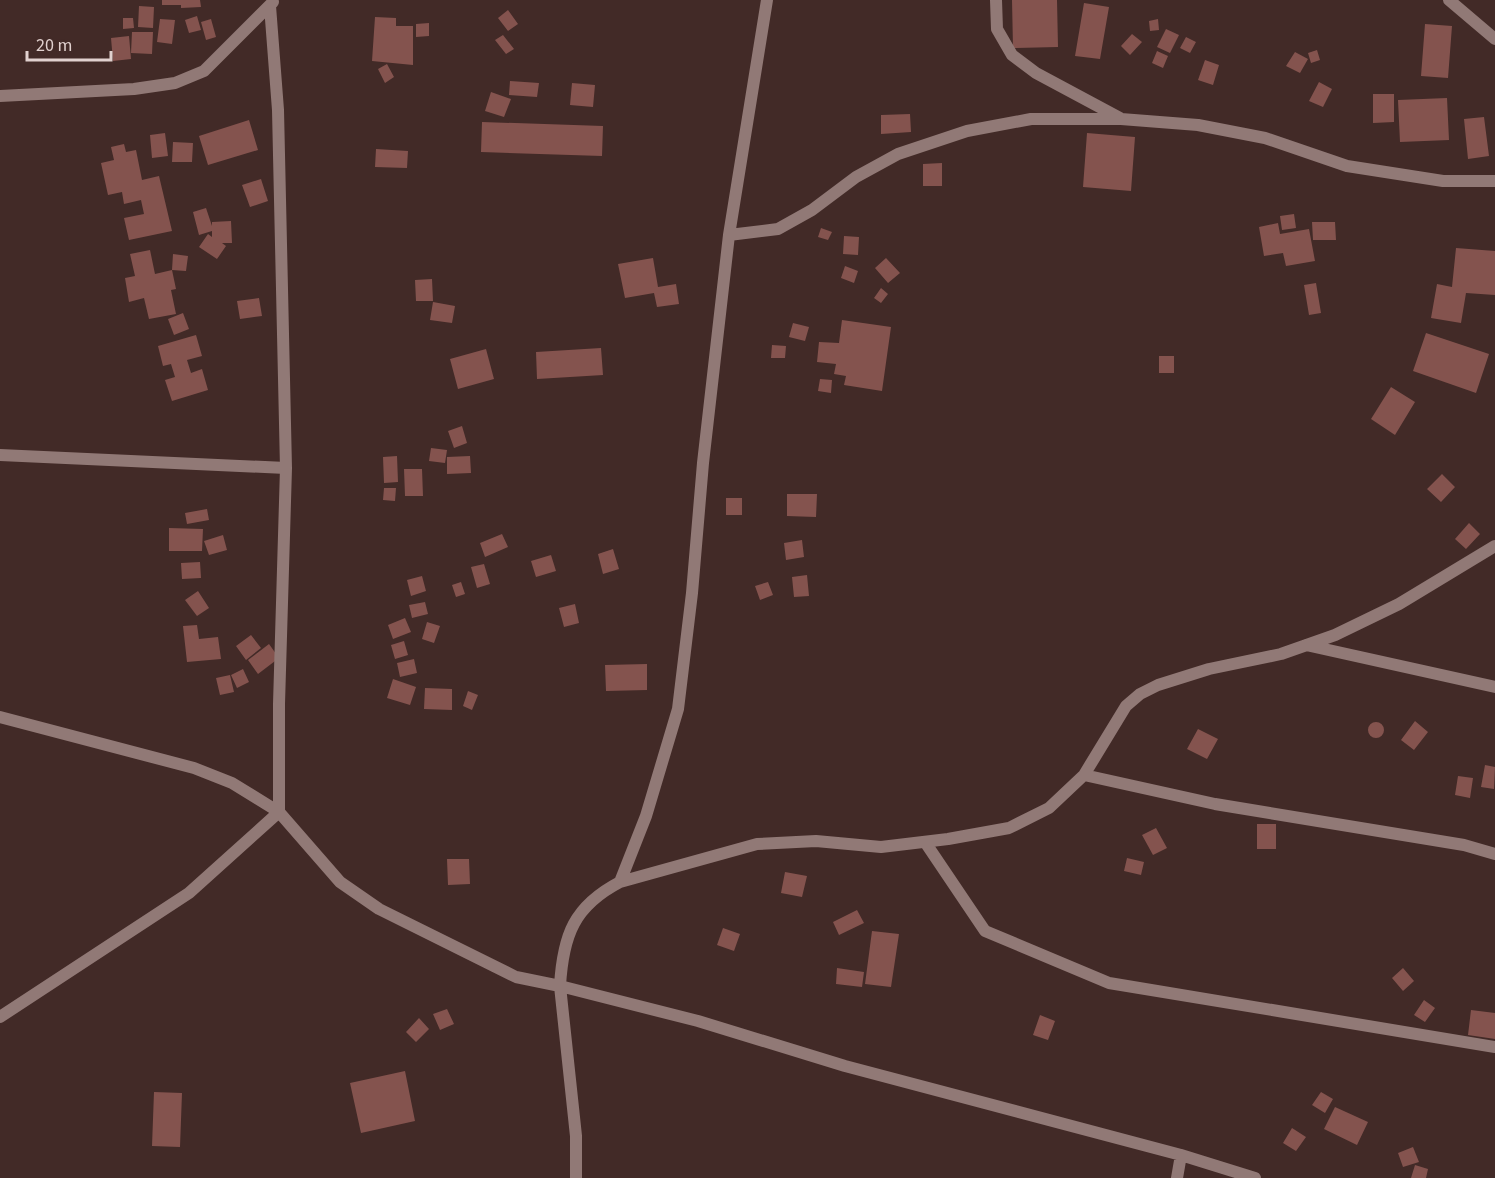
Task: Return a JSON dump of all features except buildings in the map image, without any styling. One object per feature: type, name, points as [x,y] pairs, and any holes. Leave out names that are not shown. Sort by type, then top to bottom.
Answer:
[{"type":"street","points":[[620,882],[646,816],[678,709],[729,235],[766,0]]},
{"type":"street","points":[[996,0],[997,29],[1012,55],[1036,73],[1121,119]]},
{"type":"street","points":[[1449,0],[1495,39]]},
{"type":"street","points":[[0,96],[134,89],[175,83],[204,71],[272,3]]},
{"type":"street","points":[[0,1017],[189,893],[279,812],[279,704],[286,468],[278,110],[272,3]]},
{"type":"street","points":[[729,235],[778,229],[812,210],[856,177],[898,154],[967,131],[1031,119],[1121,119],[1198,125],[1265,138],[1347,166],[1443,181],[1495,181]]},
{"type":"street","points":[[0,455],[286,468]]},
{"type":"street","points":[[576,1178],[576,1136],[560,986],[561,962],[567,939],[577,918],[600,892],[620,882],[757,844],[816,841],[881,847],[1009,828],[1049,808],[1084,775],[1126,706],[1140,694],[1158,685],[1209,669],[1281,654],[1335,635],[1399,604],[1495,546]]},
{"type":"street","points":[[1305,645],[1495,687]]},
{"type":"street","points":[[0,717],[195,768],[232,783],[279,812],[340,882],[379,909],[516,977],[698,1021],[845,1066],[1181,1155],[1254,1178]]},
{"type":"street","points":[[1084,775],[1215,804],[1464,845],[1495,854]]},
{"type":"street","points":[[925,842],[985,931],[1109,983],[1495,1047]]},
{"type":"street","points":[[1177,1178],[1181,1155]]}]
